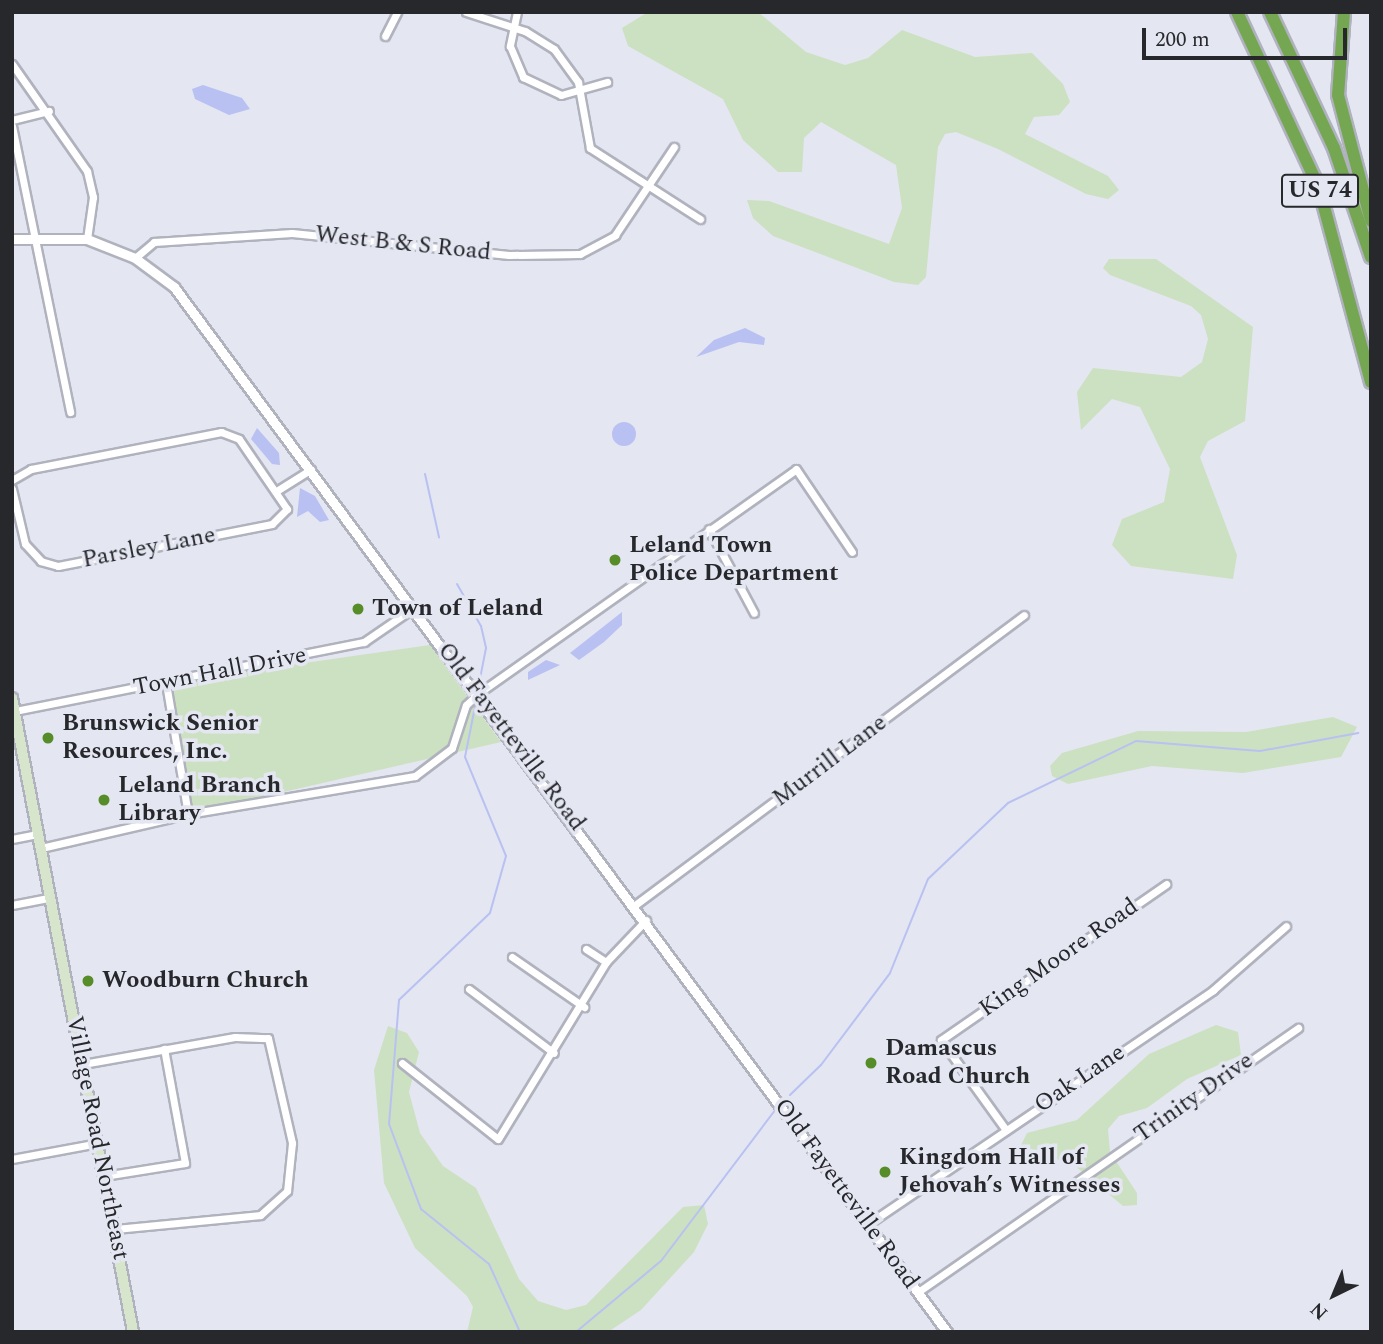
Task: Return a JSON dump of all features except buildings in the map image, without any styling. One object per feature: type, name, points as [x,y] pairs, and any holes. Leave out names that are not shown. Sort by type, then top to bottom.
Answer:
[{"type":"highway","name":"US 74","points":[[1237,12],[1319,188],[1371,382]]},
{"type":"highway","name":"US 74","points":[[1270,12],[1334,148],[1371,257]]},
{"type":"highway","points":[[1344,12],[1338,94],[1371,221]]},
{"type":"main road","name":"Village Road Northeast","points":[[12,698],[132,1332]]},
{"type":"street","points":[[385,36],[397,12]]},
{"type":"street","points":[[466,12],[513,27],[554,49],[581,91],[590,148],[645,186],[700,219]]},
{"type":"street","points":[[517,12],[513,27],[512,59],[523,77],[553,94],[581,91],[607,82]]},
{"type":"street","points":[[12,64],[48,111],[87,171],[93,198],[87,239]]},
{"type":"street","points":[[12,120],[48,111]]},
{"type":"street","points":[[12,126],[32,236],[70,412]]},
{"type":"street","name":"West B & S Road","points":[[135,258],[154,242],[292,233],[509,255],[580,254],[615,235],[674,146]]},
{"type":"street","name":"Old Fayetteville Road","points":[[12,239],[32,236],[87,239],[135,258],[180,294],[647,920],[947,1332]]},
{"type":"street","points":[[12,480],[31,469],[221,432],[239,439],[278,490],[311,469]]},
{"type":"street","points":[[41,848],[188,814],[415,776],[452,748],[466,705],[479,693],[796,469],[852,552]]},
{"type":"street","name":"Parsley Lane","points":[[12,489],[14,510],[25,544],[41,561],[58,566],[272,524],[286,513],[278,490]]},
{"type":"street","points":[[709,529],[754,614]]},
{"type":"street","name":"Town Hall Drive","points":[[15,711],[364,642],[415,607]]},
{"type":"street","name":"Murrill Lane","points":[[635,905],[1024,615]]},
{"type":"street","points":[[166,683],[188,814]]},
{"type":"street","points":[[12,839],[38,834]]},
{"type":"street","name":"King Moore Road","points":[[1006,1130],[941,1040],[1166,884]]},
{"type":"street","points":[[12,905],[49,898]]},
{"type":"street","points":[[402,1063],[498,1139],[584,1007],[606,962],[647,920]]},
{"type":"street","name":"Oak Lane","points":[[868,1224],[1213,990],[1286,926]]},
{"type":"street","points":[[586,949],[606,962]]},
{"type":"street","points":[[512,957],[584,1007]]},
{"type":"street","points":[[469,989],[554,1053]]},
{"type":"street","name":"Trinity Drive","points":[[918,1292],[1298,1028]]},
{"type":"street","points":[[83,1064],[164,1049],[268,1038],[293,1174],[287,1191],[260,1215],[114,1228]]},
{"type":"street","points":[[104,1176],[186,1163],[164,1049]]},
{"type":"street","points":[[12,1159],[98,1143]]},
{"type":"green space","points":[[648,12],[758,12],[806,52],[845,65],[868,58],[902,30],[975,57],[1032,53],[1063,84],[1070,102],[1059,115],[1034,117],[1025,134],[1108,176],[1119,190],[1108,199],[1086,194],[998,149],[956,132],[945,134],[938,147],[926,277],[918,285],[894,282],[773,236],[753,218],[747,200],[769,201],[889,244],[902,208],[896,165],[821,122],[804,138],[802,172],[778,172],[743,140],[723,99],[628,46],[622,28]]},
{"type":"green space","points":[[1109,259],[1156,259],[1253,327],[1245,421],[1208,441],[1200,457],[1237,555],[1233,579],[1131,566],[1112,545],[1122,519],[1164,502],[1170,469],[1140,407],[1112,399],[1081,430],[1077,392],[1093,368],[1181,377],[1202,362],[1208,339],[1201,315],[1191,306],[1110,275],[1103,268]]},
{"type":"green space","points":[[430,645],[501,742],[188,814],[166,683]]},
{"type":"green space","points":[[1333,717],[1357,727],[1341,757],[1243,773],[1152,766],[1068,784],[1052,776],[1050,766],[1062,753],[1138,731],[1246,732]]},
{"type":"green space","points":[[1216,1025],[1238,1032],[1241,1055],[1187,1079],[1147,1108],[1119,1116],[1108,1129],[1110,1152],[1137,1193],[1137,1205],[1123,1206],[1075,1166],[1021,1145],[1027,1133],[1077,1120],[1149,1054]]},
{"type":"green space","points":[[388,1026],[407,1033],[419,1052],[409,1092],[420,1133],[443,1166],[476,1188],[519,1279],[538,1301],[566,1310],[586,1305],[683,1207],[704,1205],[708,1224],[694,1252],[641,1310],[608,1332],[467,1332],[473,1307],[467,1296],[415,1248],[384,1183],[374,1070]]},
{"type":"water","points":[[203,85],[242,98],[250,109],[229,115],[195,99],[192,89]]},
{"type":"water","points":[[745,328],[765,338],[764,345],[739,342],[696,357],[714,340]]},
{"type":"water","points":[[624,422],[635,429],[636,434],[629,445],[624,446],[613,439],[612,434],[619,423]]},
{"type":"water","points":[[257,428],[279,453],[280,465],[272,464],[251,439]]},
{"type":"water","points":[[300,488],[315,496],[329,520],[320,522],[308,511],[297,517]]},
{"type":"water","points":[[622,612],[622,625],[604,642],[579,660],[570,653]]},
{"type":"water","points":[[546,660],[560,665],[528,680],[528,672]]},
{"type":"waterway","points":[[425,474],[439,537]]},
{"type":"waterway","points":[[457,584],[481,626],[486,648],[480,679]]},
{"type":"waterway","points":[[476,702],[465,757],[506,856],[490,913],[399,1000],[389,1124],[421,1209],[489,1264],[520,1332]]},
{"type":"waterway","points":[[790,1095],[821,1065],[890,973],[928,879],[1008,803],[1136,741],[1260,751],[1358,733]]},
{"type":"waterway","points":[[576,1332],[661,1261],[775,1110]]},
{"type":"place","name":"Leland Town Police Department","points":[[615,560]]},
{"type":"place","name":"Town of Leland","points":[[358,609]]},
{"type":"place","name":"Brunswick Senior Resources, Inc.","points":[[48,738]]},
{"type":"place","name":"Leland Branch Library","points":[[104,800]]},
{"type":"place","name":"Woodburn Church","points":[[88,981]]},
{"type":"place","name":"Damascus Road Church","points":[[871,1063]]},
{"type":"place","name":"Kingdom Hall of Jehovah’s Witnesses","points":[[885,1172]]}]
